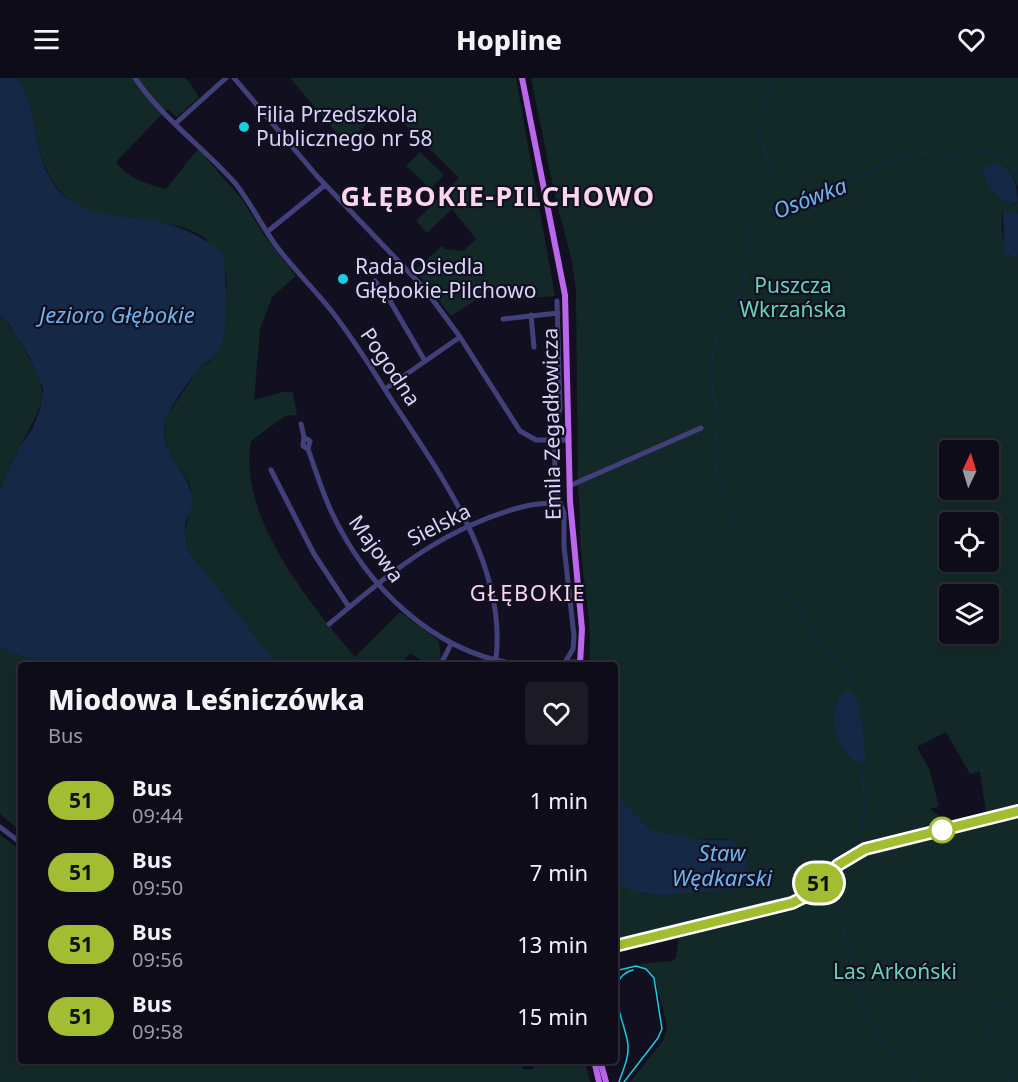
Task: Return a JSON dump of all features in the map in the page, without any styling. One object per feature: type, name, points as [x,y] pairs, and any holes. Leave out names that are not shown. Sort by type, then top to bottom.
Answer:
[{"type":"main road","name":"Emila Zegadłowicza","points":[[522,78],[565,295],[569,486],[582,624],[580,662]]},
{"type":"main road","points":[[595,1064],[599,1082]]},
{"type":"main road","points":[[601,1064],[606,1082]]},
{"type":"street","name":"Pogodna","points":[[135,78],[152,100],[240,190],[267,232],[331,310],[439,473],[468,527],[481,558],[493,602],[497,635],[496,659]]},
{"type":"street","points":[[176,123],[226,78]]},
{"type":"street","points":[[234,78],[326,185],[417,280],[460,337],[520,431],[536,440],[569,440]]},
{"type":"street","points":[[267,232],[326,185]]},
{"type":"street","points":[[375,281],[390,301],[425,362]]},
{"type":"street","points":[[557,301],[560,413],[554,441],[558,502],[564,513],[564,546],[574,627],[573,649],[565,662]]},
{"type":"street","points":[[503,319],[558,313]]},
{"type":"street","points":[[531,315],[534,347]]},
{"type":"street","points":[[384,389],[460,337]]},
{"type":"street","name":"Majowa","points":[[301,424],[304,437],[310,441],[308,449],[332,515],[350,548],[377,582],[409,614],[451,644],[507,662]]},
{"type":"street","points":[[569,486],[701,428]]},
{"type":"street","points":[[271,470],[314,554],[349,607]]},
{"type":"street","name":"Sielska","points":[[330,624],[377,582],[422,550],[468,527],[522,507],[558,502]]},
{"type":"street","points":[[442,662],[451,644]]},
{"type":"street","points":[[618,945],[792,903],[806,896],[838,865],[865,849],[1018,811]]},
{"type":"street","points":[[0,827],[18,841]]},
{"type":"green space","points":[[16,78],[186,78],[199,97],[177,117],[167,109],[116,162],[133,177],[166,189],[198,149],[241,198],[266,238],[296,276],[272,297],[260,329],[254,400],[283,392],[293,392],[297,415],[285,416],[251,441],[250,470],[255,499],[266,528],[299,585],[355,657],[400,612],[439,641],[440,662],[424,662],[410,653],[403,662],[275,662],[202,571],[189,552],[185,533],[192,494],[189,483],[168,450],[164,433],[166,417],[199,368],[211,360],[226,294],[225,273],[205,238],[186,228],[91,211],[74,203],[60,191],[44,164],[24,91]]},
{"type":"green space","points":[[290,78],[516,78],[555,296],[511,300],[501,284],[451,316],[415,270],[442,246],[445,249],[463,251],[476,239],[452,209],[427,233],[416,221],[459,178],[385,105],[346,144]]},
{"type":"green space","name":"Puszcza Wkrzańska","points":[[531,78],[1018,78],[1018,187],[1013,177],[984,175],[998,197],[1015,204],[1018,202],[1018,213],[1003,210],[1002,228],[1003,240],[1009,257],[1018,253],[1018,804],[986,813],[980,772],[970,774],[946,732],[917,747],[929,769],[939,806],[930,809],[941,817],[941,825],[859,847],[837,858],[799,896],[618,938],[618,883],[645,894],[734,889],[748,878],[731,840],[661,836],[642,825],[618,800],[618,662],[589,662],[589,622],[581,551],[578,490],[576,292],[572,262],[555,196]],"holes":[[[859,711],[865,758],[835,712]]]},
{"type":"green space","points":[[420,152],[444,175],[431,189],[406,166]]},
{"type":"green space","points":[[0,315],[16,335],[33,365],[39,378],[42,399],[35,419],[0,487]]},
{"type":"green space","points":[[0,648],[37,662],[18,662],[18,829],[0,814]]},
{"type":"green space","name":"Las Arkoński","points":[[1018,816],[1018,1082],[630,1082],[662,1042],[667,1024],[655,979],[651,972],[639,964],[672,961],[676,957],[679,935],[804,903],[845,868],[873,851]]},
{"type":"green space","points":[[0,835],[18,848],[18,1064],[522,1064],[523,1069],[533,1069],[533,1064],[586,1064],[590,1082],[0,1082]]},
{"type":"water","name":"Jezioro Głębokie","points":[[0,78],[16,78],[30,105],[44,165],[60,192],[71,201],[95,212],[160,222],[177,227],[200,237],[222,251],[226,302],[222,343],[217,354],[195,374],[172,408],[166,419],[165,440],[189,485],[193,499],[185,529],[189,552],[275,662],[37,662],[0,648],[0,488],[20,446],[32,429],[40,410],[43,389],[30,358],[9,324],[0,315]]},
{"type":"water","points":[[997,163],[1014,179],[1018,202],[1006,202],[1000,199],[987,181],[982,169]]},
{"type":"water","points":[[1003,210],[1018,213],[1018,253],[1015,257],[1004,254]]},
{"type":"water","points":[[846,691],[853,692],[861,714],[866,758],[860,764],[845,751],[835,730],[835,707],[839,698]]},
{"type":"water","name":"Staw Wędkarski","points":[[620,799],[650,830],[699,840],[731,840],[746,851],[748,878],[735,889],[668,895],[639,892],[618,884],[618,800]]},
{"type":"waterway","points":[[761,120],[773,78]]},
{"type":"waterway","points":[[759,128],[776,190]]},
{"type":"waterway","name":"Osówka","points":[[718,417],[712,382],[714,346],[721,323],[739,298],[744,285],[748,238],[766,212],[781,205],[818,198],[876,167],[913,154],[959,156],[975,151],[995,154],[1009,161],[1018,174]]},
{"type":"waterway","name":"Osówka","points":[[718,428],[714,454],[718,480],[736,530]]},
{"type":"waterway","name":"Osówka","points":[[740,537],[746,550],[776,580],[848,678],[849,684]]},
{"type":"waterway","name":"Osówka","points":[[856,844],[864,807],[861,769]]},
{"type":"waterway","name":"Osówka","points":[[844,868],[840,883],[839,904],[854,978],[873,1027],[914,1082]]},
{"type":"waterway","points":[[995,1005],[1018,996]]},
{"type":"waterway","points":[[990,1006],[984,1020],[1000,1050]]},
{"type":"waterway","points":[[997,1055],[1009,1082]]},
{"type":"tram line","points":[[618,970],[636,966],[646,969],[654,978],[662,1029],[658,1038],[624,1082]]},
{"type":"tram line","points":[[618,982],[623,975],[633,970]]},
{"type":"tram line","points":[[618,1007],[628,1045],[627,1059],[619,1082]]},
{"type":"bus line","name":"51","points":[[618,945],[792,903],[806,896],[838,865],[865,849],[1018,811]]},
{"type":"place","name":"Filia Przedszkola Publicznego nr 58","points":[[244,127]]},
{"type":"place","name":"Rada Osiedla Głębokie-Pilchowo","points":[[343,279]]},
{"type":"district","name":"GŁĘBOKIE-PILCHOWO","points":[[498,197]]},
{"type":"district","name":"GŁĘBOKIE","points":[[528,593]]}]
